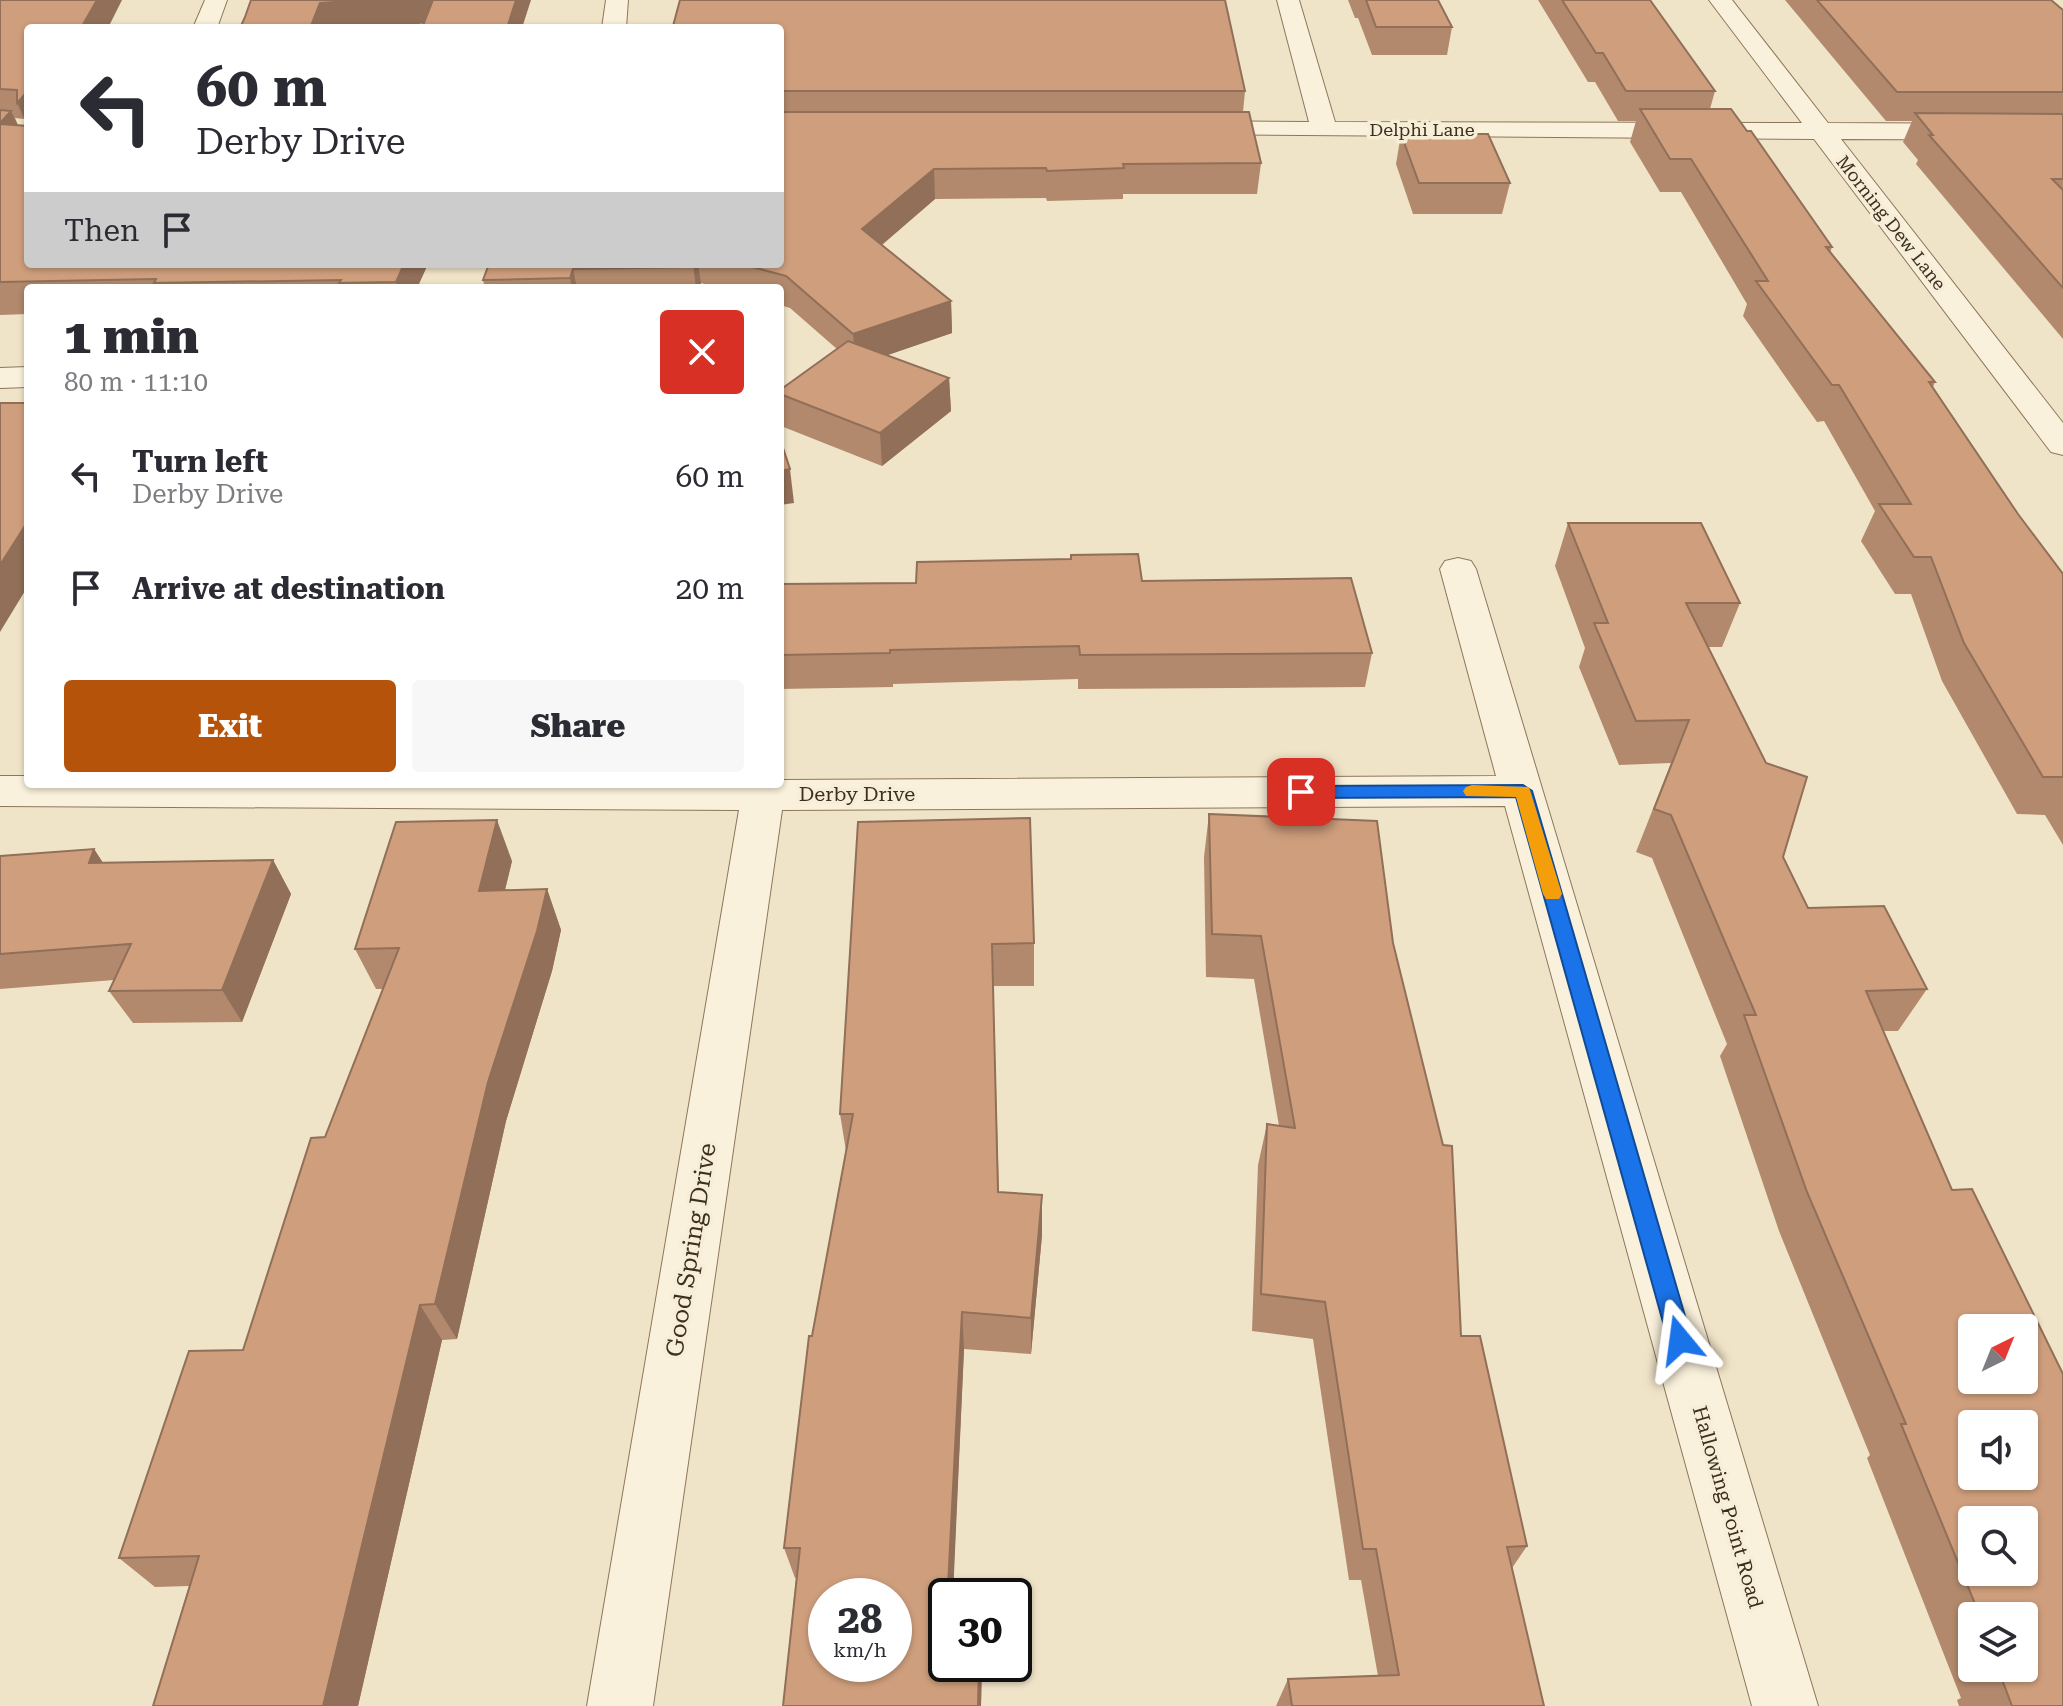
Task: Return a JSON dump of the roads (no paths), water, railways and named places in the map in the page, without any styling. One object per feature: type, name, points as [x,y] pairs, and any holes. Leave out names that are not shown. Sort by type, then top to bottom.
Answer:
[{"type":"street","points":[[207,24],[216,0]]},
{"type":"street","points":[[614,24],[617,0]]},
{"type":"street","points":[[1288,0],[1324,129]]},
{"type":"street","name":"Morning Dew Lane","points":[[1720,0],[2063,445]]},
{"type":"street","name":"Delphi Lane","points":[[1169,129],[2063,132]]},
{"type":"street","points":[[0,378],[24,377]]},
{"type":"street","name":"Hallowing Point Road","points":[[1458,569],[1785,1706]]},
{"type":"street","name":"Derby Drive","points":[[0,791],[763,795],[1523,791]]},
{"type":"street","name":"Good Spring Drive","points":[[620,1706],[763,795]]}]
